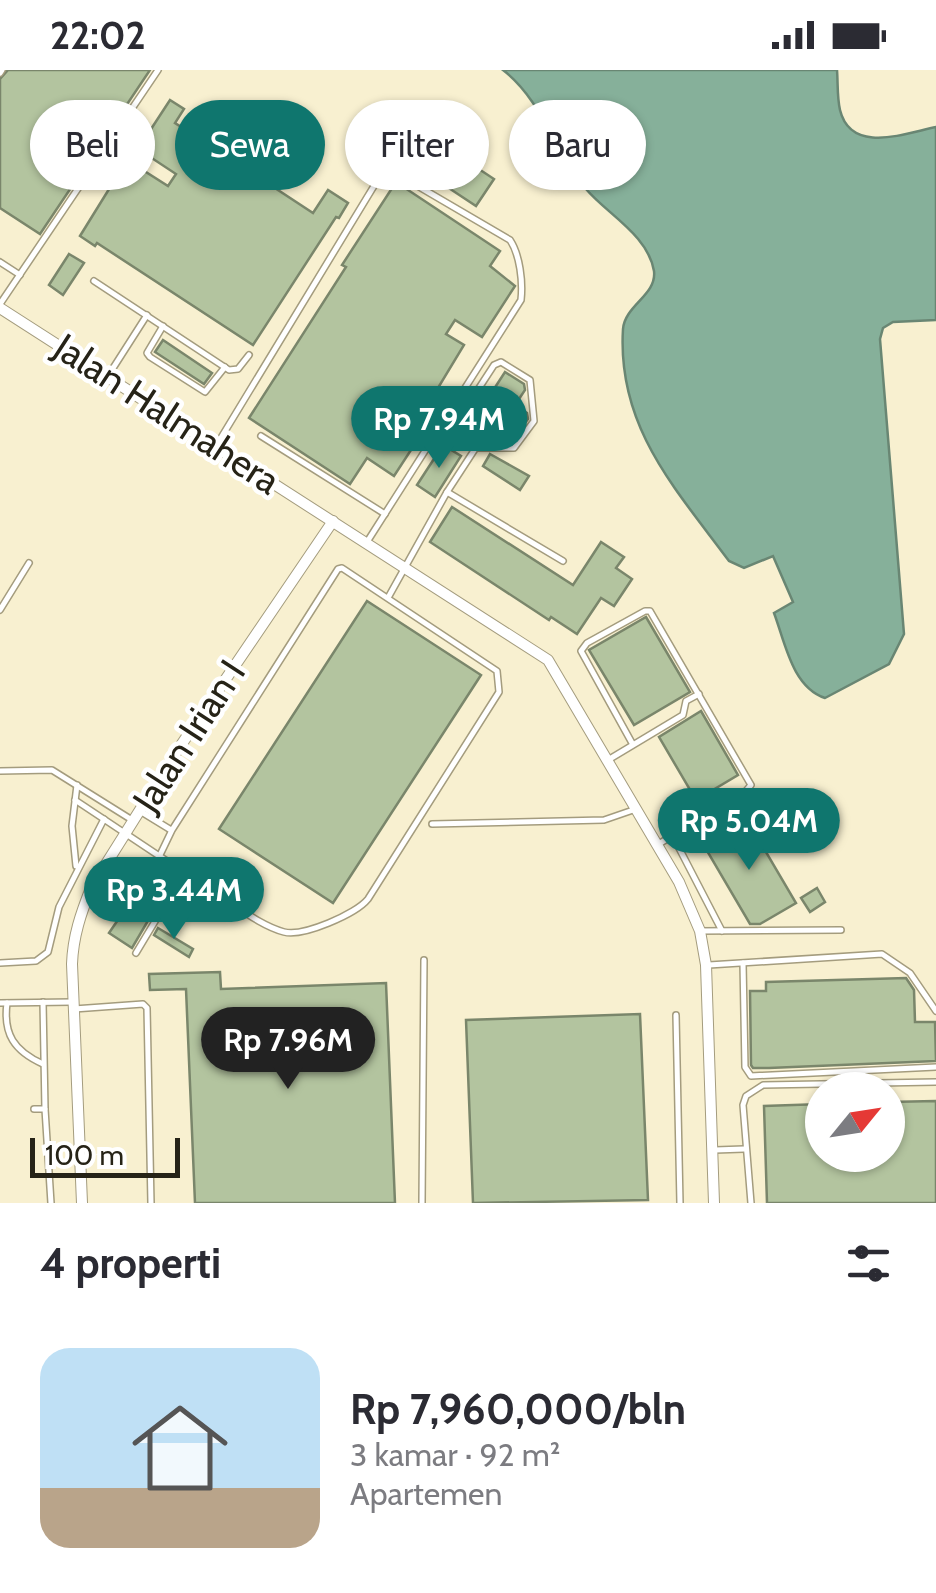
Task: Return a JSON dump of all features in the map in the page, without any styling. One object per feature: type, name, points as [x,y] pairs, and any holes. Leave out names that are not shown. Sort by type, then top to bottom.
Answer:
[{"type":"street","name":"Jalan Halmahera","points":[[1,311],[548,660],[658,845],[700,932],[706,965],[714,1203]]},
{"type":"street","name":"Jalan Irian I","points":[[82,1203],[73,949],[80,918],[92,888],[137,816],[333,521]]},
{"type":"lane","points":[[1,311],[20,275],[158,70]]},
{"type":"lane","points":[[216,446],[373,190]]},
{"type":"lane","points":[[366,542],[521,300],[515,248],[510,240],[425,190]]},
{"type":"lane","points":[[0,262],[20,275]]},
{"type":"lane","points":[[94,280],[234,371],[249,355]]},
{"type":"lane","points":[[108,376],[147,315]]},
{"type":"lane","points":[[163,326],[148,353],[150,357],[206,392],[226,367]]},
{"type":"lane","points":[[502,362],[530,380],[534,422],[514,448],[475,448],[464,437],[466,408],[494,365],[502,362]]},
{"type":"lane","points":[[261,436],[386,514]]},
{"type":"lane","points":[[389,596],[475,448]]},
{"type":"lane","points":[[447,492],[563,560]]},
{"type":"lane","points":[[0,610],[29,563]]},
{"type":"lane","points":[[75,800],[159,857],[246,912],[276,929],[299,933],[363,906],[499,692],[496,671],[342,568],[333,574],[172,830],[159,857]]},
{"type":"lane","points":[[632,744],[582,656],[582,646],[645,611],[650,612],[750,782],[749,789],[658,845]]},
{"type":"lane","points":[[608,760],[682,715],[686,701],[698,694]]},
{"type":"lane","points":[[0,771],[42,768],[172,830]]},
{"type":"lane","points":[[77,785],[72,826],[77,870]]},
{"type":"lane","points":[[722,931],[679,848],[736,812],[741,794]]},
{"type":"lane","points":[[432,824],[604,820],[636,808]]},
{"type":"lane","points":[[0,962],[46,956],[59,907],[104,819]]},
{"type":"lane","points":[[136,954],[184,872]]},
{"type":"lane","points":[[246,912],[252,902]]},
{"type":"lane","points":[[700,932],[841,930]]},
{"type":"lane","points":[[706,965],[887,955],[919,982],[936,1011]]},
{"type":"lane","points":[[422,1203],[424,960]]},
{"type":"lane","points":[[743,963],[745,1067],[751,1076],[936,1068]]},
{"type":"lane","points":[[43,1002],[52,1203]]},
{"type":"lane","points":[[43,1064],[24,1054],[12,1041],[5,1026],[3,1003],[142,1004],[147,1008],[150,1203]]},
{"type":"lane","points":[[676,1015],[680,1203]]},
{"type":"lane","points":[[750,1203],[746,1096],[762,1086],[936,1082]]},
{"type":"lane","points":[[34,1109],[45,1109]]},
{"type":"lane","points":[[712,1150],[745,1148]]},
{"type":"shaded area","points":[[503,70],[837,70],[840,110],[855,132],[881,138],[936,127],[936,320],[893,322],[883,328],[880,339],[904,634],[889,664],[825,698],[805,684],[791,662],[774,613],[793,602],[773,556],[744,568],[729,561],[670,481],[640,426],[629,396],[623,329],[629,313],[651,287],[654,271],[635,236],[587,190],[646,190],[646,100],[531,100]]},
{"type":"building","points":[[8,70],[150,70],[130,100],[30,100],[30,190],[70,190],[40,234],[0,208],[0,79]]},
{"type":"building","points":[[170,100],[175,103],[175,173],[155,160],[155,123]]},
{"type":"building","points":[[175,176],[175,190],[278,190],[313,213],[328,190],[348,203],[253,345],[97,243],[95,246],[80,236],[108,190],[155,190],[155,178],[168,186]]},
{"type":"building","points":[[391,190],[408,190],[500,251],[490,266],[515,286],[482,337],[455,320],[446,334],[464,345],[418,421],[426,427],[394,476],[367,458],[350,484],[249,418],[346,267],[342,265]]},
{"type":"building","points":[[452,190],[487,190],[476,206]]},
{"type":"building","points":[[69,254],[84,263],[63,295],[49,285]]},
{"type":"building","points":[[163,340],[212,373],[204,384],[155,352]]},
{"type":"building","points":[[505,372],[524,384],[525,390],[515,405],[527,413],[528,419],[514,438],[496,427],[483,442],[473,436],[484,419],[477,415]]},
{"type":"building","points":[[443,445],[461,456],[435,497],[417,485]]},
{"type":"building","points":[[490,454],[529,476],[520,490],[483,466]]},
{"type":"building","points":[[452,507],[573,585],[601,542],[624,557],[616,568],[632,579],[614,606],[601,598],[577,634],[430,542]]},
{"type":"building","points":[[367,601],[481,675],[333,903],[219,829]]},
{"type":"building","points":[[646,617],[690,692],[634,725],[589,650]]},
{"type":"building","points":[[701,711],[738,775],[696,800],[659,737]]},
{"type":"building","points":[[746,818],[796,903],[760,924],[750,924],[703,844]]},
{"type":"building","points":[[817,888],[825,902],[810,912],[801,898]]},
{"type":"building","points":[[120,898],[149,919],[132,948],[109,933],[122,914],[113,908]]},
{"type":"building","points":[[158,928],[193,949],[189,957],[154,935]]},
{"type":"building","points":[[220,972],[221,989],[386,983],[395,1203],[195,1203],[186,989],[150,990],[149,974]]},
{"type":"building","points":[[906,978],[914,990],[915,1022],[935,1022],[936,1061],[769,1068],[751,1065],[750,991],[766,991],[766,982]]},
{"type":"building","points":[[640,1014],[648,1200],[473,1203],[466,1020]]},
{"type":"building","points":[[936,1101],[936,1203],[767,1203],[764,1106],[805,1105],[805,1172],[905,1172],[905,1102]]}]
